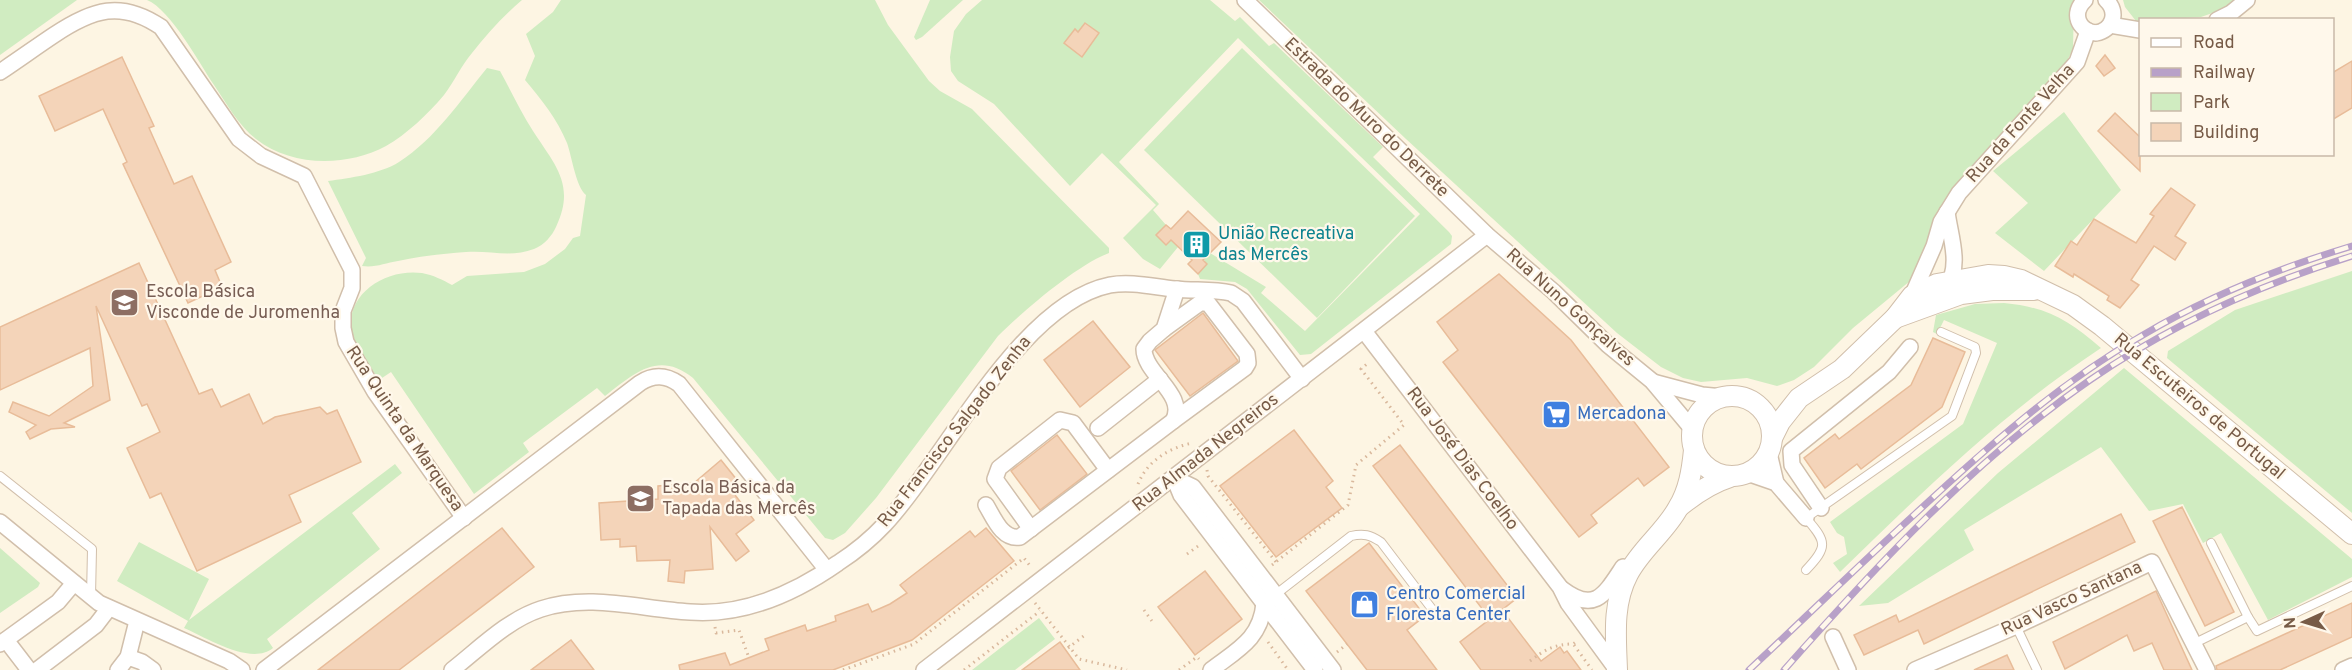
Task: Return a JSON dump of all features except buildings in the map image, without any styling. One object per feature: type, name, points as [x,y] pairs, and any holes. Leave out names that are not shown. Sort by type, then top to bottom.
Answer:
[{"type":"street","name":"Estrada do Muro do Derrete","points":[[1245,0],[1487,235]]},
{"type":"street","points":[[2085,0],[2079,7],[2077,16],[2080,25],[2088,32],[2100,32],[2110,25],[2113,10],[2106,0]]},
{"type":"street","points":[[2221,18],[2247,0]]},
{"type":"street","name":"Rua Quinta da Marquesa","points":[[0,72],[78,19],[108,7],[122,6],[137,10],[149,16],[161,27],[228,127],[239,139],[261,156],[304,176],[352,270],[352,288],[343,311],[346,342],[375,392],[464,518]]},
{"type":"street","points":[[2110,25],[2139,30]]},
{"type":"street","name":"Rua da Fonte Velha","points":[[1771,444],[1780,422],[1799,398],[1842,369],[1895,318],[1912,296],[1947,212],[1959,193],[2077,62],[2088,32]]},
{"type":"street","points":[[1947,212],[1954,272],[1950,281]]},
{"type":"street","name":"Rua Almada Negreiros","points":[[924,670],[1487,235]]},
{"type":"street","name":"Rua Nuno Gonçalves","points":[[1487,235],[1554,292],[1608,345],[1653,381],[1694,440]]},
{"type":"street","points":[[1953,251],[1971,269],[1988,275]]},
{"type":"street","name":"Rua Escuteiros de Portugal","points":[[1912,296],[1937,284],[1988,275],[2021,280],[2073,305],[2102,326],[2352,534]]},
{"type":"street","name":"Rua da Fonte Velha","points":[[1895,318],[1941,291],[1950,281]]},
{"type":"street","name":"Rua Francisco Salgado Zenha","points":[[452,670],[520,618],[549,607],[592,602],[688,612],[714,612],[756,605],[797,587],[827,570],[867,541],[885,524],[1018,347],[1046,320],[1080,297],[1110,285],[1136,284],[1226,292],[1240,298],[1302,379]]},
{"type":"street","points":[[1164,329],[1177,289]]},
{"type":"street","name":"Rua Escuteiros de Portugal","points":[[1895,318],[1968,293],[2040,290]]},
{"type":"street","points":[[986,505],[1005,534],[1010,537],[1020,537],[1245,368],[1248,363],[1247,354],[1208,303],[1200,303],[1164,329],[1144,349],[1146,360],[1174,399],[1176,414],[1173,421]]},
{"type":"street","name":"Rua José Dias Coelho","points":[[1364,331],[1560,587],[1568,603],[1617,670]]},
{"type":"street","points":[[1821,508],[1792,465],[1791,451],[1889,372],[1910,347]]},
{"type":"street","points":[[264,670],[640,383],[652,377],[666,377],[680,384],[827,570]]},
{"type":"street","points":[[1098,428],[1160,379]]},
{"type":"street","name":"Rua Nuno Gonçalves","points":[[1653,381],[1702,395],[1723,397]]},
{"type":"street","points":[[1678,508],[1688,486],[1695,420],[1710,402],[1723,397],[1737,396],[1750,400],[1761,408],[1768,418],[1776,483],[1806,518]]},
{"type":"street","name":"Rua da Fonte Velha","points":[[1750,400],[1770,401],[1799,398]]},
{"type":"street","points":[[1031,529],[995,479],[999,468],[1059,420],[1073,423],[1108,470]]},
{"type":"street","points":[[1694,440],[1709,469],[1776,483]]},
{"type":"street","points":[[1617,670],[1616,628],[1621,592],[1628,574],[1678,508],[1697,492],[1714,482],[1739,475],[1765,460],[1771,444]]},
{"type":"street","points":[[1174,478],[1181,495],[1333,670]]},
{"type":"street","points":[[0,522],[91,598],[137,621],[229,661],[242,670]]},
{"type":"street","name":"Rua José Dias Coelho","points":[[1560,587],[1578,599],[1586,601],[1602,596],[1634,553],[1651,542]]},
{"type":"street","name":"Rua Vasco Santana","points":[[1915,670],[2016,626],[2152,562],[2207,670]]},
{"type":"street","points":[[29,670],[3,642],[58,602],[74,584]]},
{"type":"street","points":[[1207,665],[1253,636],[1260,625],[1269,599]]},
{"type":"street","points":[[1269,599],[1315,670]]},
{"type":"street","points":[[37,670],[96,625],[109,608]]},
{"type":"street","points":[[118,670],[128,657],[137,621]]},
{"type":"street","points":[[1833,638],[1848,670]]},
{"type":"street","points":[[128,657],[142,662],[153,670]]},
{"type":"street","points":[[2343,670],[2352,666]]},
{"type":"lane","points":[[1806,570],[1820,555],[1822,549],[1818,532],[1806,518],[1954,412],[1976,352],[1975,347],[1941,332]]},
{"type":"lane","points":[[0,476],[92,549],[91,598]]},
{"type":"lane","points":[[1269,599],[1350,536],[1361,534],[1371,535],[1382,542],[1432,609]]},
{"type":"lane","points":[[2211,543],[2257,631],[2352,586]]},
{"type":"lane","points":[[2193,644],[2248,616]]},
{"type":"lane","points":[[2016,626],[2037,670]]},
{"type":"path","points":[[1266,570],[1348,505],[1359,462],[1404,425],[1361,369],[1380,352]]},
{"type":"path","points":[[1145,482],[1136,489],[1143,473],[1159,457],[1179,446],[1198,441],[1190,448]]},
{"type":"path","points":[[1208,467],[1208,476],[1276,562]]},
{"type":"path","points":[[1187,554],[1205,541]]},
{"type":"path","points":[[843,670],[914,644],[1024,558],[1032,568]]},
{"type":"path","points":[[1032,600],[1078,659],[1127,670]]},
{"type":"path","points":[[1144,610],[1154,624]]},
{"type":"path","points":[[964,670],[1040,611]]},
{"type":"path","points":[[714,612],[716,633],[739,630],[749,658]]},
{"type":"path","points":[[1530,661],[1542,651],[1559,644],[1573,644],[1589,632]]},
{"type":"path","points":[[1068,648],[1085,635]]},
{"type":"path","points":[[1266,638],[1288,670]]},
{"type":"path","points":[[1335,653],[1347,644]]},
{"type":"path","points":[[1573,644],[1592,670]]},
{"type":"path","points":[[1179,670],[1197,657],[1207,665]]},
{"type":"path","points":[[1185,658],[1188,663]]},
{"type":"green space","points":[[0,0],[77,0],[0,55]]},
{"type":"green space","points":[[147,0],[522,0],[489,32],[468,58],[444,95],[409,130],[371,153],[354,158],[320,161],[286,155],[256,139],[233,114],[175,25]]},
{"type":"green space","points":[[561,0],[875,0],[888,25],[929,81],[940,91],[972,109],[1109,248],[1109,253],[1066,278],[1021,314],[998,336],[876,498],[845,533],[833,540],[825,538],[693,378],[680,370],[669,366],[647,368],[636,373],[605,396],[597,388],[523,443],[529,452],[474,494],[391,372],[379,380],[356,348],[352,337],[351,322],[354,309],[360,297],[369,287],[381,280],[394,275],[422,273],[452,285],[467,276],[524,272],[545,264],[565,249],[573,238],[580,236],[586,195],[580,185],[567,143],[559,126],[525,80],[535,56],[526,34],[553,12]]},
{"type":"green space","points":[[930,0],[963,0],[916,40],[914,37]]},
{"type":"green space","points":[[982,0],[1210,0],[1235,21],[1240,17],[1269,46],[1274,43],[1383,147],[1373,157],[1449,232],[1452,236],[1451,244],[1311,354],[1300,355],[1247,289],[1235,282],[1200,279],[1198,274],[1207,264],[1204,260],[1210,253],[1266,287],[1261,293],[1305,331],[1420,214],[1238,38],[1119,162],[1159,204],[1153,210],[1166,225],[1156,235],[1166,245],[1171,240],[1178,247],[1160,269],[1143,259],[1123,238],[1156,205],[1102,153],[1070,186],[994,104],[958,81],[951,71],[950,57],[954,31],[966,14]]},
{"type":"green space","points":[[1259,0],[2074,0],[2073,49],[2067,61],[2038,100],[2014,124],[1922,255],[1910,281],[1853,328],[1814,367],[1794,380],[1777,386],[1747,378],[1701,382],[1683,378],[1661,367],[1617,333]]},
{"type":"green space","points":[[2123,0],[2236,0],[2221,10],[2201,17],[2139,18],[2139,21],[2136,21],[2125,7]]},
{"type":"green space","points":[[1242,48],[1415,216],[1317,318],[1144,150]]},
{"type":"green space","points":[[487,68],[500,71],[560,176],[564,199],[562,212],[552,234],[541,245],[525,252],[457,253],[376,266],[362,266],[366,258],[328,181],[374,172],[399,162],[412,153],[436,131]]},
{"type":"green space","points":[[2064,112],[2121,190],[2044,271],[1995,233],[2028,203],[1993,171]]},
{"type":"green space","points":[[2352,271],[2352,513],[2167,358],[2168,351],[2235,310]]},
{"type":"green space","points":[[2004,303],[2033,308],[2057,317],[2079,330],[2101,348],[2031,398],[1998,425],[1933,483],[1840,572],[1833,563],[1847,554],[1844,537],[1837,533],[1830,522],[1963,424],[1997,343],[1944,320],[1937,334],[1933,332],[1936,315],[1975,304]]},
{"type":"green space","points":[[2124,368],[2352,559],[2352,577],[2268,620],[2221,533],[2203,543],[2183,504],[2149,511],[2101,447],[1964,530],[1974,550],[1888,603],[1859,606],[1998,473]]},
{"type":"green space","points":[[395,464],[402,473],[352,513],[380,549],[267,639],[273,648],[264,653],[241,652],[184,628],[188,621],[117,581],[139,542],[209,579],[189,620]]},
{"type":"green space","points":[[0,548],[40,583],[38,587],[0,613]]},
{"type":"green space","points":[[1039,618],[1055,639],[1015,670],[972,670]]},
{"type":"railway","points":[[1749,670],[1969,465],[2024,418],[2082,374],[2143,335],[2193,308],[2271,274],[2352,246]]},
{"type":"railway","points":[[1784,670],[1928,516],[2006,444],[2047,411],[2120,360],[2184,324],[2249,293],[2352,256]]},
{"type":"place","name":"União Recreativa das Mercês","points":[[1197,244]]},
{"type":"place","name":"Escola Básica Visconde de Juromenha","points":[[125,302]]},
{"type":"place","name":"Mercadona","points":[[1556,414]]},
{"type":"place","name":"Escola Básica da Tapada das Mercês","points":[[641,498]]},
{"type":"place","name":"Centro Comercial Floresta Center","points":[[1365,604]]}]
